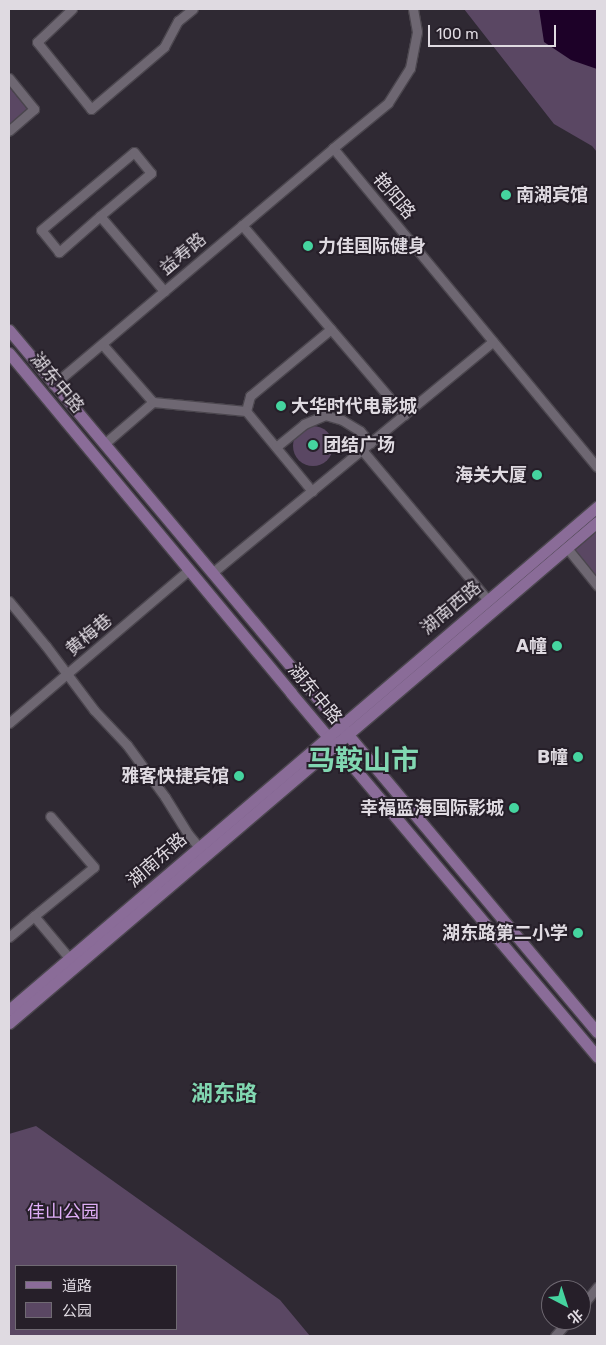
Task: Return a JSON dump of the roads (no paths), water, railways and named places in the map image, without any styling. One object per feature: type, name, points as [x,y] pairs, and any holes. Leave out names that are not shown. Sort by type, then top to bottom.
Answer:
[{"type":"main road","name":"湖东中路","points":[[9,330],[53,385],[597,1032]]},
{"type":"main road","name":"湖东中路","points":[[9,352],[597,1057]]},
{"type":"main road","name":"湖南西路","points":[[344,729],[488,600],[597,507]]},
{"type":"main road","name":"湖南西路","points":[[344,729],[597,522]]},
{"type":"main road","points":[[9,1023],[344,729]]},
{"type":"main road","name":"湖南东路","points":[[9,1010],[199,847],[331,740]]},
{"type":"street","points":[[72,9],[37,42],[91,109],[164,47],[178,21],[193,9]]},
{"type":"street","points":[[333,148],[388,103],[410,68],[416,32],[413,9]]},
{"type":"street","points":[[9,78],[34,109],[9,131]]},
{"type":"street","name":"益寿路","points":[[53,385],[333,148]]},
{"type":"street","name":"艳阳路","points":[[333,148],[597,466]]},
{"type":"street","points":[[134,152],[151,173],[100,216],[59,252],[41,230],[134,152]]},
{"type":"street","points":[[100,216],[164,291]]},
{"type":"street","points":[[242,225],[404,415]]},
{"type":"street","points":[[246,410],[250,396],[331,329]]},
{"type":"street","points":[[212,573],[494,341]]},
{"type":"street","points":[[102,344],[153,402],[246,410],[312,490]]},
{"type":"street","points":[[104,444],[153,402]]},
{"type":"street","points":[[276,447],[304,424],[325,416],[342,420],[360,431],[370,443]]},
{"type":"street","points":[[362,450],[488,600]]},
{"type":"street","points":[[567,548],[597,585]]},
{"type":"street","name":"黄梅巷","points":[[9,723],[189,570]]},
{"type":"street","points":[[9,602],[94,710],[126,745],[199,847]]},
{"type":"street","points":[[9,937],[94,867],[50,816]]},
{"type":"street","points":[[34,916],[70,959]]},
{"type":"place","name":"南湖宾馆","points":[[506,195]]},
{"type":"place","name":"力佳国际健身","points":[[308,246]]},
{"type":"place","name":"大华时代电影城","points":[[281,406]]},
{"type":"place","name":"团结广场","points":[[313,445]]},
{"type":"place","name":"海关大厦","points":[[537,475]]},
{"type":"place","name":"A幢","points":[[557,646]]},
{"type":"place","name":"B幢","points":[[578,757]]},
{"type":"place","name":"雅客快捷宾馆","points":[[239,776]]},
{"type":"place","name":"幸福蓝海国际影城","points":[[514,808]]},
{"type":"place","name":"湖东路第二小学","points":[[578,933]]},
{"type":"district","name":"马鞍山市","points":[[363,761]]},
{"type":"district","name":"湖东路","points":[[224,1094]]},
{"type":"park label","name":"佳山公园","points":[[63,1212]]}]
